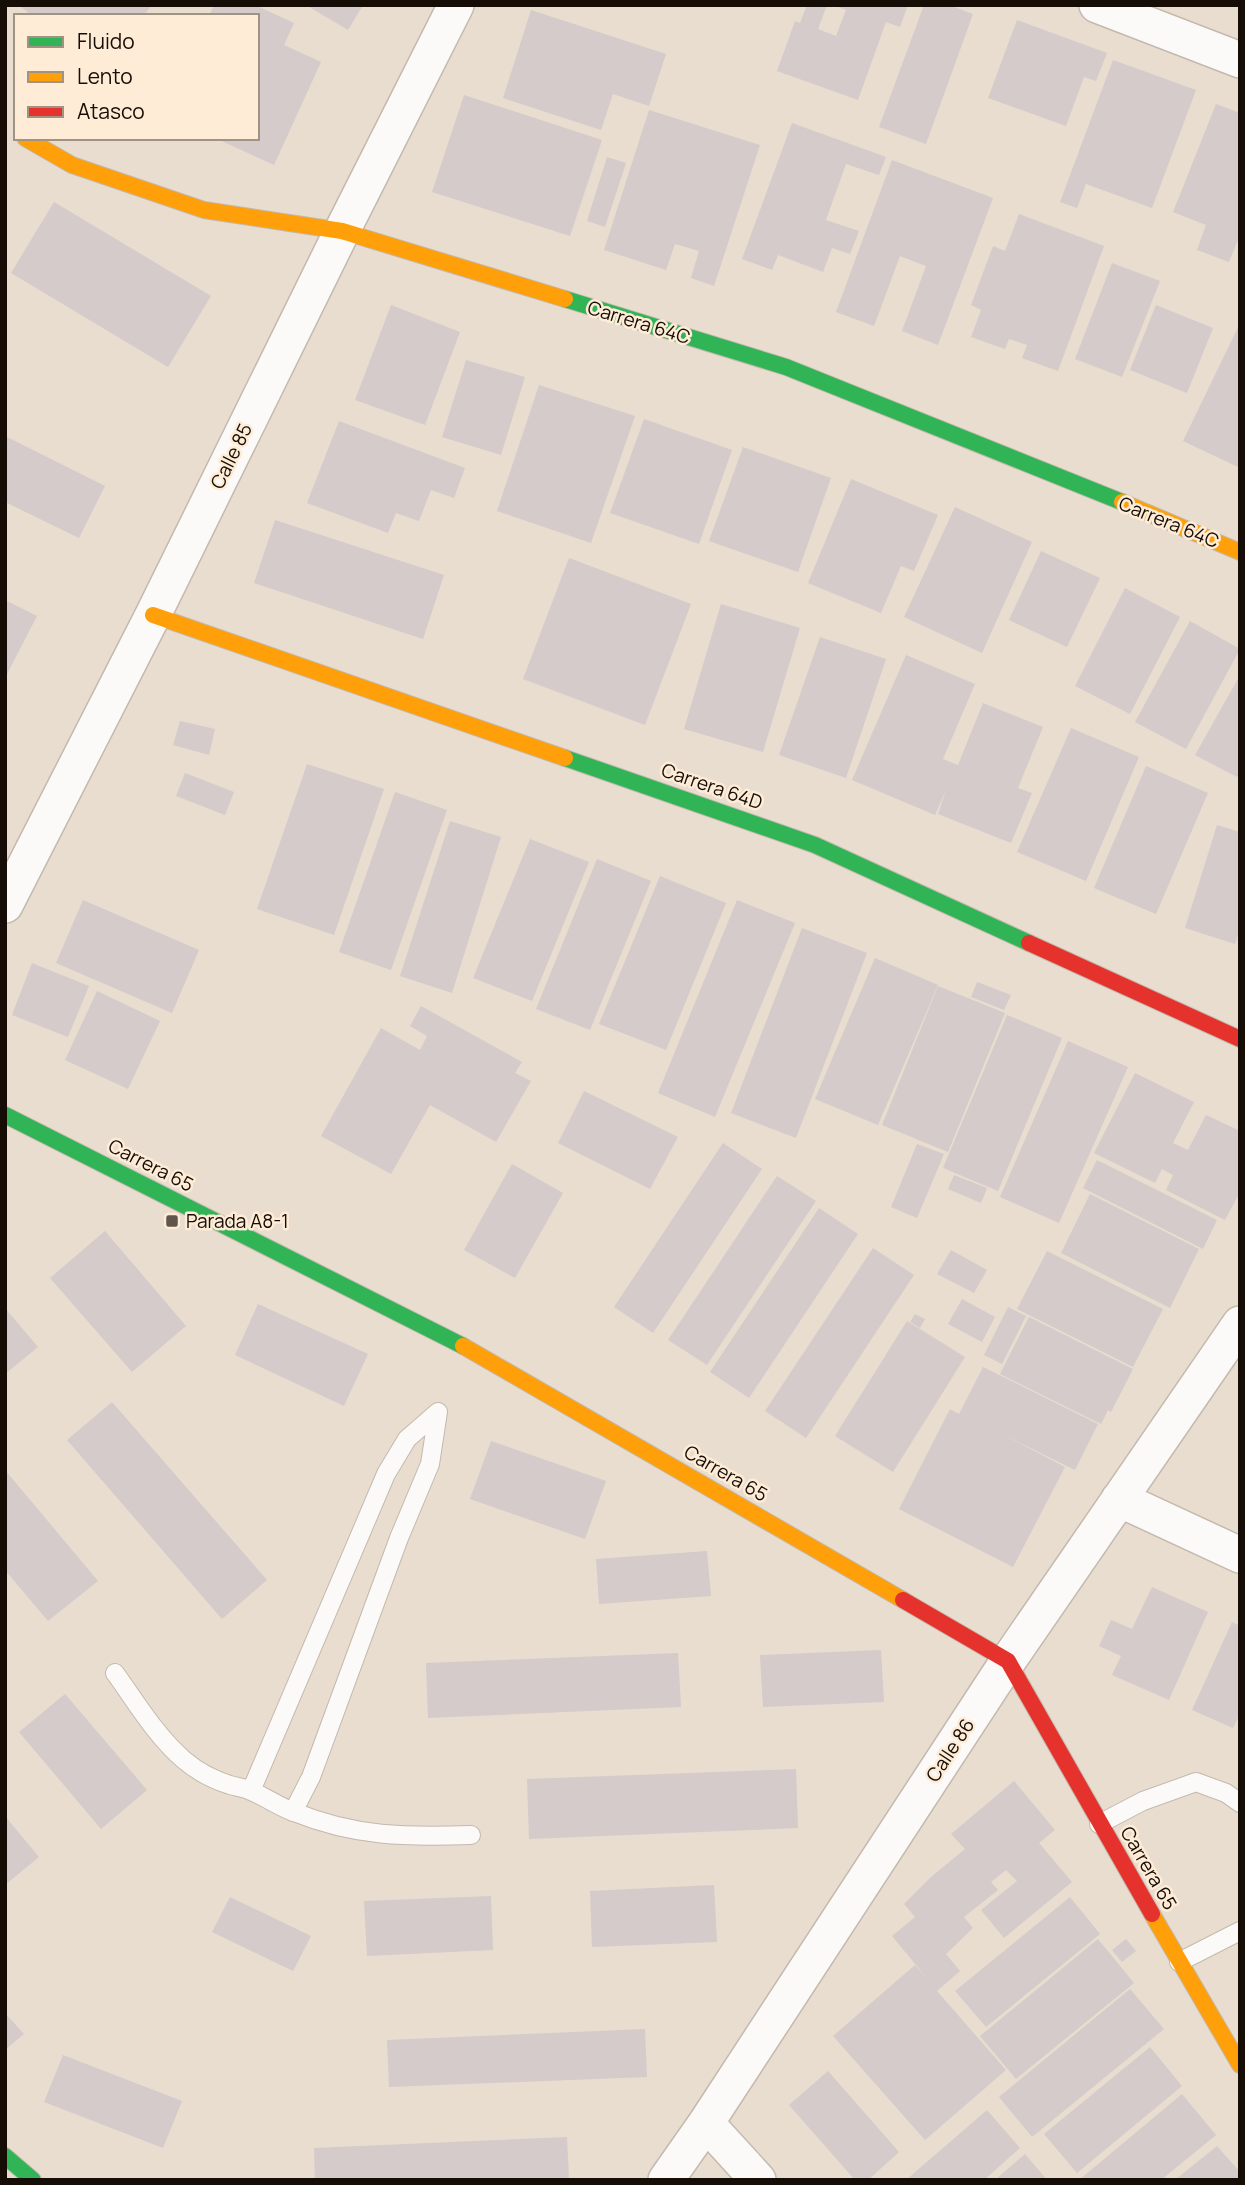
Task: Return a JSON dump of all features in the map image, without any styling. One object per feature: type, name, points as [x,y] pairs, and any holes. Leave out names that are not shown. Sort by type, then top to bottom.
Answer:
[{"type":"street","name":"Calle 85","points":[[5,905],[153,615],[456,5]]},
{"type":"street","points":[[1097,5],[1240,60]]},
{"type":"street","name":"Carrera 64C","points":[[28,140],[72,165],[204,210],[342,230],[786,367],[1240,552]]},
{"type":"street","name":"Carrera 64D","points":[[153,615],[815,845],[1240,1039]]},
{"type":"street","name":"Carrera 65","points":[[5,1115],[476,1353],[1008,1661],[1099,1824],[1237,2054]]},
{"type":"street","name":"Calle 86","points":[[666,2180],[1008,1661],[1240,1324]]},
{"type":"street","points":[[1119,1499],[1240,1555]]},
{"type":"street","points":[[706,2123],[758,2180]]},
{"type":"street","points":[[5,2156],[33,2180]]},
{"type":"lane","points":[[251,1791],[386,1475],[407,1438],[438,1412],[430,1464],[399,1538],[311,1777],[293,1812]]},
{"type":"lane","points":[[115,1673],[167,1743],[186,1761],[207,1775],[251,1791],[293,1812],[345,1829],[418,1837],[471,1835]]},
{"type":"lane","points":[[1099,1824],[1143,1801],[1196,1782],[1226,1793],[1240,1803]]},
{"type":"lane","points":[[1180,1962],[1240,1931]]},
{"type":"building","points":[[19,5],[152,5],[145,14],[30,14]]},
{"type":"building","points":[[214,5],[255,5],[294,23],[284,45],[321,62],[274,165],[219,140],[259,140],[259,14],[210,14]]},
{"type":"building","points":[[306,5],[363,5],[348,30]]},
{"type":"building","points":[[807,5],[827,5],[818,29],[836,36],[846,10],[833,5],[908,5],[900,27],[886,22],[858,100],[777,71],[795,21],[800,23]]},
{"type":"building","points":[[924,5],[949,5],[973,14],[926,144],[879,127]]},
{"type":"building","points":[[531,10],[666,54],[649,106],[613,94],[601,130],[503,98]]},
{"type":"building","points":[[1017,20],[1107,53],[1096,81],[1084,77],[1066,126],[988,98]]},
{"type":"building","points":[[1113,60],[1196,90],[1152,208],[1086,184],[1077,208],[1060,202]]},
{"type":"building","points":[[464,95],[602,140],[570,236],[432,192]]},
{"type":"building","points":[[1216,104],[1240,113],[1240,235],[1229,262],[1197,250],[1206,225],[1173,212]]},
{"type":"building","points":[[649,110],[760,145],[714,286],[691,278],[699,251],[675,244],[666,270],[604,250]]},
{"type":"building","points":[[792,123],[886,157],[879,175],[846,164],[826,220],[859,231],[850,254],[832,248],[823,272],[778,255],[772,270],[742,259]]},
{"type":"building","points":[[607,157],[626,163],[605,227],[587,221]]},
{"type":"building","points":[[892,160],[993,198],[938,345],[902,331],[926,266],[900,256],[874,326],[836,312]]},
{"type":"building","points":[[54,202],[211,296],[168,367],[11,273]]},
{"type":"building","points":[[1019,214],[1104,246],[1058,371],[1022,358],[1027,345],[1009,339],[1005,349],[971,337],[981,310],[971,305],[993,246],[1005,251]]},
{"type":"building","points":[[1112,263],[1160,281],[1122,377],[1075,359]]},
{"type":"building","points":[[391,305],[460,332],[425,425],[355,400]]},
{"type":"building","points":[[1156,305],[1213,328],[1187,393],[1130,370]]},
{"type":"building","points":[[1240,323],[1240,468],[1183,441]]},
{"type":"building","points":[[466,360],[525,377],[501,455],[442,437]]},
{"type":"building","points":[[539,385],[635,416],[591,543],[497,511]]},
{"type":"building","points":[[644,419],[732,450],[699,544],[610,513]]},
{"type":"building","points":[[339,421],[465,468],[454,498],[431,490],[419,521],[396,513],[388,533],[307,503]]},
{"type":"building","points":[[5,436],[105,486],[79,538],[5,502]]},
{"type":"building","points":[[743,447],[831,478],[798,572],[709,541]]},
{"type":"building","points":[[851,479],[938,515],[914,571],[901,566],[881,613],[808,583]]},
{"type":"building","points":[[955,507],[1032,542],[982,653],[904,617]]},
{"type":"building","points":[[275,520],[444,575],[423,639],[254,583]]},
{"type":"building","points":[[1041,551],[1100,578],[1067,647],[1009,620]]},
{"type":"building","points":[[569,558],[691,604],[645,725],[523,679]]},
{"type":"building","points":[[1125,588],[1180,617],[1130,714],[1075,686]]},
{"type":"building","points":[[5,600],[37,616],[5,678]]},
{"type":"building","points":[[721,604],[800,628],[763,752],[684,729]]},
{"type":"building","points":[[1190,621],[1240,649],[1186,749],[1135,722]]},
{"type":"building","points":[[820,637],[886,659],[846,778],[779,755]]},
{"type":"building","points":[[906,655],[975,684],[943,759],[958,765],[983,703],[1043,727],[1018,788],[1032,793],[1011,843],[938,814],[946,790],[935,815],[852,780]]},
{"type":"building","points":[[1240,675],[1240,772],[1237,777],[1195,755]]},
{"type":"building","points":[[180,721],[215,729],[209,755],[173,745]]},
{"type":"building","points":[[1071,728],[1139,757],[1086,881],[1017,852]]},
{"type":"building","points":[[307,764],[384,789],[334,935],[257,909]]},
{"type":"building","points":[[1146,766],[1208,793],[1156,914],[1094,888]]},
{"type":"building","points":[[185,773],[234,792],[225,815],[176,796]]},
{"type":"building","points":[[395,792],[447,810],[391,970],[339,952]]},
{"type":"building","points":[[450,821],[501,837],[452,993],[400,976]]},
{"type":"building","points":[[1217,825],[1240,832],[1240,929],[1235,944],[1185,928]]},
{"type":"building","points":[[530,839],[589,862],[532,1001],[473,978]]},
{"type":"building","points":[[597,859],[651,881],[590,1030],[536,1009]]},
{"type":"building","points":[[660,876],[726,903],[666,1050],[599,1024]]},
{"type":"building","points":[[83,900],[199,950],[172,1013],[56,963]]},
{"type":"building","points":[[737,900],[795,923],[715,1117],[658,1093]]},
{"type":"building","points":[[802,928],[867,953],[796,1138],[731,1113]]},
{"type":"building","points":[[875,958],[938,985],[878,1125],[815,1099]]},
{"type":"building","points":[[32,963],[89,986],[68,1037],[12,1015]]},
{"type":"building","points":[[977,982],[1011,995],[1004,1010],[971,997]]},
{"type":"building","points":[[938,986],[1005,1013],[948,1152],[882,1125]]},
{"type":"building","points":[[97,991],[160,1021],[128,1089],[65,1060]]},
{"type":"building","points":[[421,1006],[522,1062],[515,1073],[531,1081],[496,1142],[430,1105],[391,1174],[321,1136],[381,1028],[420,1050],[427,1036],[410,1026]]},
{"type":"building","points":[[1007,1015],[1062,1038],[998,1191],[943,1168]]},
{"type":"building","points":[[1068,1041],[1128,1067],[1059,1223],[1000,1197]]},
{"type":"building","points":[[1135,1073],[1194,1102],[1173,1143],[1188,1150],[1206,1115],[1240,1131],[1240,1192],[1225,1220],[1166,1190],[1173,1175],[1162,1169],[1155,1183],[1094,1153]]},
{"type":"building","points":[[584,1091],[678,1137],[650,1189],[558,1143]]},
{"type":"building","points":[[723,1143],[762,1169],[653,1333],[614,1307]]},
{"type":"building","points":[[917,1144],[944,1154],[917,1218],[891,1207]]},
{"type":"building","points":[[1097,1160],[1217,1220],[1203,1249],[1083,1188]]},
{"type":"building","points":[[512,1164],[563,1193],[515,1278],[464,1250]]},
{"type":"building","points":[[954,1175],[987,1188],[981,1203],[948,1189]]},
{"type":"building","points":[[777,1176],[816,1201],[707,1365],[668,1340]]},
{"type":"building","points":[[1090,1194],[1199,1249],[1170,1308],[1061,1253]]},
{"type":"building","points":[[819,1208],[858,1234],[749,1398],[710,1372]]},
{"type":"building","points":[[105,1231],[186,1326],[132,1372],[50,1278]]},
{"type":"building","points":[[873,1248],[914,1275],[806,1438],[765,1411]]},
{"type":"building","points":[[951,1250],[987,1270],[974,1293],[937,1274]]},
{"type":"building","points":[[1047,1251],[1163,1309],[1133,1367],[1017,1309]]},
{"type":"building","points":[[962,1299],[995,1317],[982,1342],[948,1324]]},
{"type":"building","points":[[258,1304],[368,1354],[344,1406],[235,1355]]},
{"type":"building","points":[[1008,1307],[1026,1316],[1002,1364],[984,1355]]},
{"type":"building","points":[[5,1308],[38,1347],[5,1374]]},
{"type":"building","points":[[915,1314],[925,1319],[920,1328],[910,1322]]},
{"type":"building","points":[[1029,1317],[1133,1369],[1111,1412],[1108,1410],[1101,1424],[1000,1374]]},
{"type":"building","points":[[907,1321],[965,1357],[893,1472],[835,1436]]},
{"type":"building","points":[[983,1367],[1098,1424],[1075,1470],[1000,1433],[1065,1467],[1013,1567],[899,1509],[950,1409],[959,1414]]},
{"type":"building","points":[[112,1402],[267,1580],[222,1619],[67,1440]]},
{"type":"building","points":[[491,1441],[606,1481],[585,1539],[470,1499]]},
{"type":"building","points":[[5,1470],[98,1581],[48,1621],[5,1570]]},
{"type":"building","points":[[707,1551],[711,1596],[599,1604],[596,1559]]},
{"type":"building","points":[[1152,1587],[1208,1612],[1169,1700],[1112,1675],[1121,1656],[1099,1646],[1111,1620],[1132,1629]]},
{"type":"building","points":[[1232,1622],[1240,1626],[1240,1714],[1233,1728],[1192,1710]]},
{"type":"building","points":[[881,1650],[884,1702],[763,1707],[760,1655]]},
{"type":"building","points":[[678,1653],[681,1707],[428,1718],[426,1663]]},
{"type":"building","points":[[65,1694],[147,1790],[101,1829],[19,1732]]},
{"type":"building","points":[[796,1769],[798,1828],[529,1839],[527,1779]]},
{"type":"building","points":[[1014,1781],[1055,1830],[1039,1843],[1072,1882],[1004,1938],[981,1910],[1017,1881],[1006,1870],[991,1882],[998,1890],[964,1917],[973,1928],[946,1954],[960,1971],[937,1991],[1006,2070],[925,2140],[833,2036],[915,1965],[930,1982],[892,1936],[915,1917],[904,1904],[965,1849],[951,1834]]},
{"type":"building","points":[[5,1816],[39,1857],[5,1885]]},
{"type":"building","points":[[714,1885],[717,1942],[592,1947],[590,1891]]},
{"type":"building","points":[[491,1896],[493,1950],[367,1956],[364,1901]]},
{"type":"building","points":[[230,1897],[311,1936],[293,1971],[212,1932]]},
{"type":"building","points":[[1070,1897],[1100,1934],[986,2027],[955,1991]]},
{"type":"building","points":[[1098,1939],[1134,1983],[1016,2079],[980,2036]]},
{"type":"building","points":[[1126,1939],[1136,1951],[1122,1962],[1112,1950]]},
{"type":"building","points":[[1130,1989],[1164,2029],[1032,2137],[999,2097]]},
{"type":"building","points":[[5,2013],[24,2034],[5,2050]]},
{"type":"building","points":[[645,2029],[647,2077],[389,2087],[387,2040]]},
{"type":"building","points":[[1150,2047],[1182,2086],[1077,2173],[1044,2134]]},
{"type":"building","points":[[63,2055],[182,2101],[163,2148],[44,2102]]},
{"type":"building","points":[[828,2071],[899,2152],[868,2180],[855,2180],[789,2105]]},
{"type":"building","points":[[1182,2094],[1216,2135],[1161,2180],[1079,2180]]},
{"type":"building","points":[[987,2110],[1020,2148],[984,2180],[906,2180]]},
{"type":"building","points":[[567,2137],[569,2180],[315,2180],[314,2148]]},
{"type":"building","points":[[1217,2146],[1240,2172],[1240,2180],[1175,2180]]},
{"type":"building","points":[[1025,2154],[1047,2180],[995,2180]]},
{"type":"traffic: fast","points":[[565,299],[786,367],[1122,502]]},
{"type":"traffic: fast","points":[[565,758],[815,845],[1029,943]]},
{"type":"traffic: fast","points":[[5,1115],[463,1346]]},
{"type":"traffic: fast","points":[[5,2156],[33,2180]]},
{"type":"traffic: slow","points":[[28,140],[72,165],[204,210],[342,231],[565,299]]},
{"type":"traffic: slow","points":[[1122,502],[1240,552]]},
{"type":"traffic: slow","points":[[153,615],[565,758]]},
{"type":"traffic: slow","points":[[463,1346],[903,1600]]},
{"type":"traffic: slow","points":[[1152,1914],[1240,2065]]},
{"type":"traffic: jam","points":[[1029,943],[1240,1039]]},
{"type":"traffic: jam","points":[[903,1600],[1008,1661],[1152,1914]]},
{"type":"place","name":"Parada A8-1","points":[[172,1221]]}]
